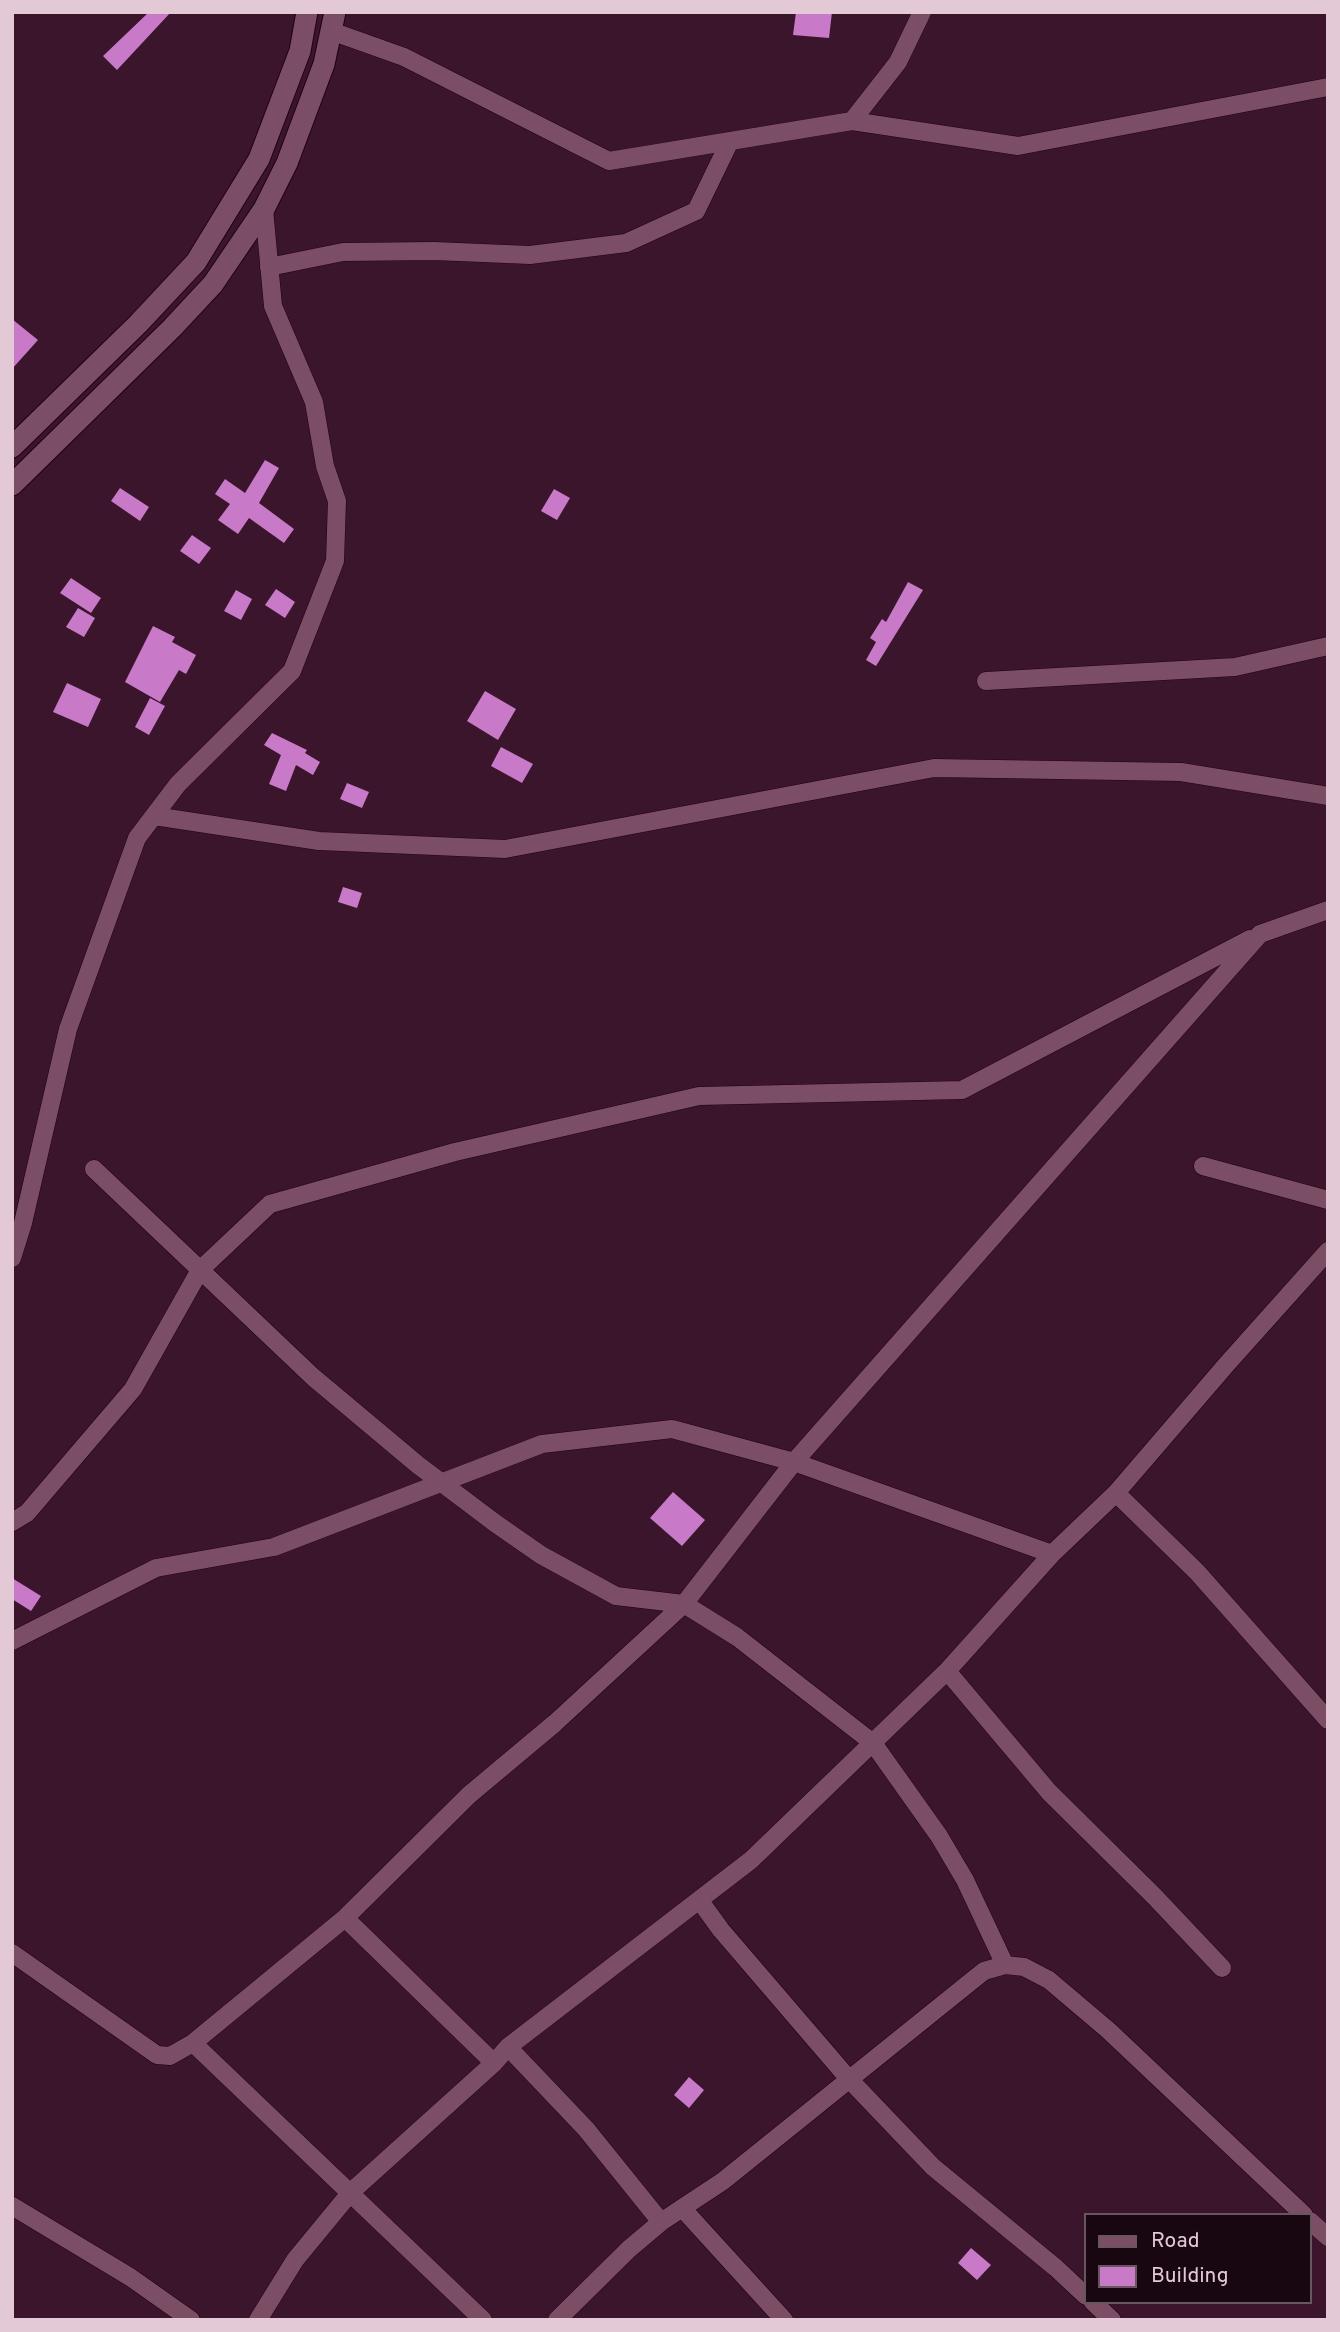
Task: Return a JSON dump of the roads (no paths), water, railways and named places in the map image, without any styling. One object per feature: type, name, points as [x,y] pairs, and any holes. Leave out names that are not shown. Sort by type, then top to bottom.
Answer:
[{"type":"street","points":[[12,447],[138,324],[196,262],[259,159],[300,51],[307,12]]},
{"type":"street","points":[[852,121],[898,61],[922,12]]},
{"type":"street","points":[[12,485],[172,328],[213,284],[264,209],[287,163],[324,64],[333,21],[609,161],[852,121],[1018,146],[1328,87]]},
{"type":"street","points":[[269,267],[343,251],[530,255],[626,243],[696,212],[730,141]]},
{"type":"street","points":[[12,1258],[23,1223],[68,1028],[137,838],[178,784],[292,671],[335,561],[337,501],[325,466],[314,402],[273,306],[264,209]]},
{"type":"street","points":[[986,681],[1235,667],[1328,646]]},
{"type":"street","points":[[154,816],[320,841],[505,849],[933,768],[1181,772],[1328,796]]},
{"type":"street","points":[[12,1522],[27,1513],[133,1389],[200,1270],[270,1204],[455,1152],[699,1096],[962,1090],[1260,934],[1328,910]]},
{"type":"street","points":[[12,1954],[157,2055],[170,2056],[193,2043],[345,1918],[468,1795],[555,1723],[684,1604],[794,1462],[1260,934]]},
{"type":"street","points":[[1203,1166],[1328,1200]]},
{"type":"street","points":[[94,1169],[313,1377],[440,1482],[541,1555],[616,1596],[684,1604],[737,1637],[873,1743],[939,1836],[965,1880],[1005,1965]]},
{"type":"street","points":[[258,2320],[295,2260],[351,2192],[494,2063],[508,2047],[751,1860],[947,1671],[1052,1554],[1116,1493],[1328,1251]]},
{"type":"street","points":[[12,1641],[156,1568],[274,1547],[542,1444],[672,1429],[794,1462],[1052,1554]]},
{"type":"street","points":[[1116,1493],[1197,1572],[1328,1720]]},
{"type":"street","points":[[947,1671],[1049,1792],[1222,1968]]},
{"type":"street","points":[[700,1901],[721,1930],[848,2078],[933,2167],[1084,2294]]},
{"type":"street","points":[[345,1918],[494,2063]]},
{"type":"street","points":[[557,2320],[629,2249],[661,2222],[723,2180],[984,1971],[1005,1965],[1024,1967],[1049,1980],[1098,2021],[1302,2213]]},
{"type":"street","points":[[193,2043],[483,2320]]},
{"type":"street","points":[[508,2047],[586,2129],[661,2222]]},
{"type":"street","points":[[12,2206],[130,2277],[191,2320]]},
{"type":"street","points":[[682,2208],[784,2320]]},
{"type":"street","points":[[1312,2223],[1328,2237]]},
{"type":"street","points":[[1095,2304],[1112,2320]]}]
